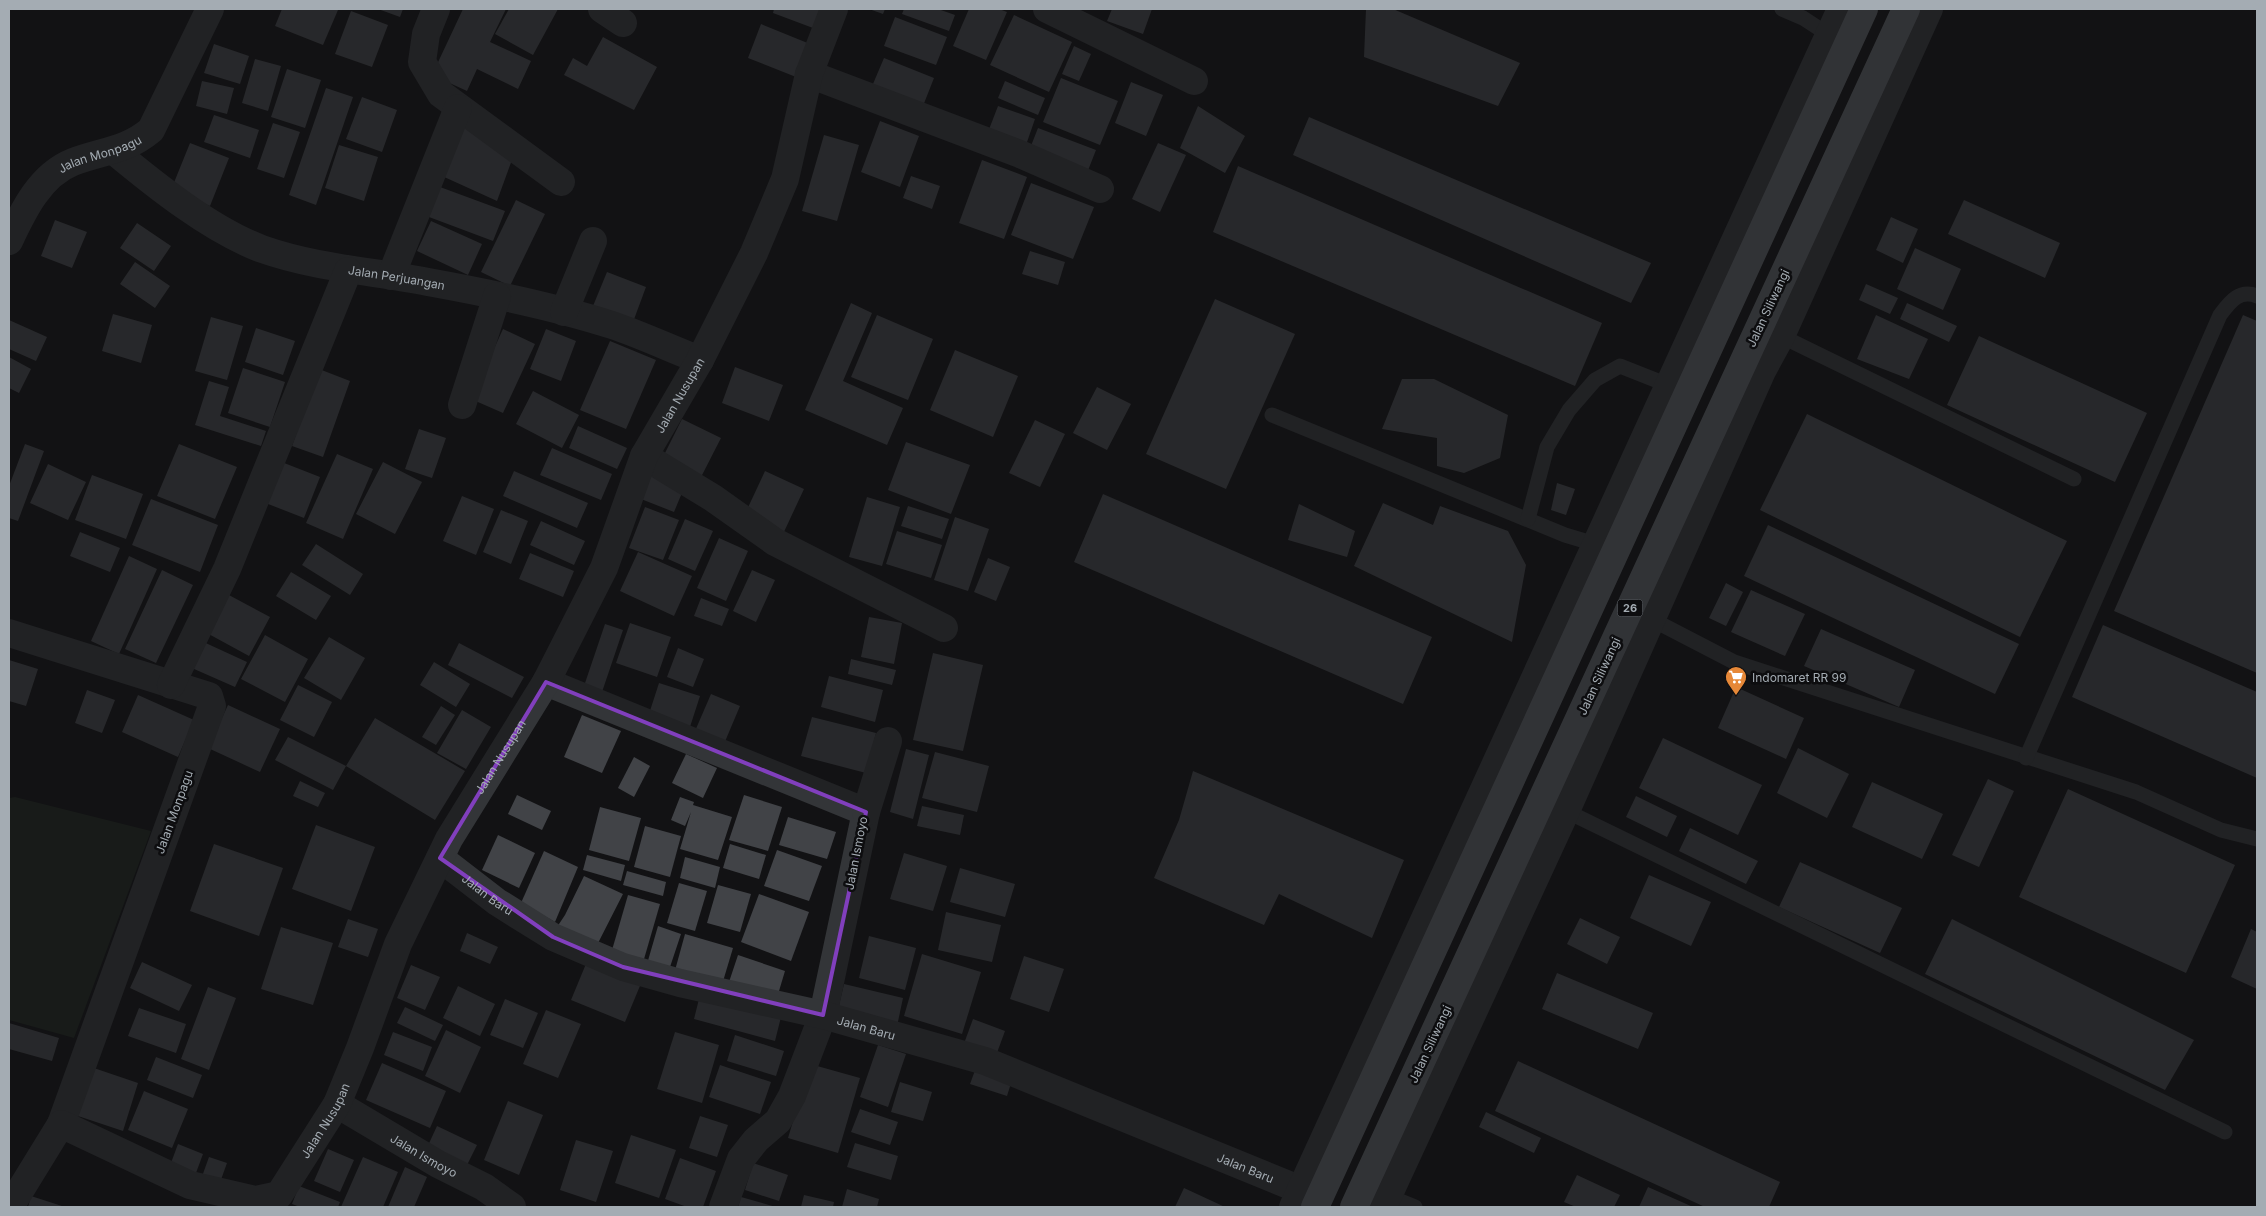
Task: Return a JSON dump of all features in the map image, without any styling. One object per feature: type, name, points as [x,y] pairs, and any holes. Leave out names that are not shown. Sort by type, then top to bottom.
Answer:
[{"type":"highway","points":[[1303,1202],[1864,9]]},
{"type":"highway","name":"Jalan Siliwangi","points":[[1354,1207],[1753,367],[1906,9]]},
{"type":"street","name":"Jalan Monpagu","points":[[9,241],[20,216],[42,184],[54,171],[73,162],[114,152],[140,139],[151,130],[210,9]]},
{"type":"street","points":[[436,9],[426,34],[422,62],[440,94],[560,182]]},
{"type":"street","name":"Jalan Nusupan","points":[[61,1124],[190,1184],[255,1200],[279,1201],[337,1104],[360,1048],[398,944],[449,839],[546,682],[604,568],[644,456],[700,360],[754,253],[785,179],[809,74],[834,9]]},
{"type":"street","points":[[1047,9],[1194,81]]},
{"type":"street","points":[[1303,1202],[1595,544],[1840,9]]},
{"type":"street","points":[[1386,1202],[1652,620],[1753,367],[1781,336],[1929,9]]},
{"type":"street","points":[[809,74],[1020,154],[1100,189]]},
{"type":"street","points":[[391,276],[458,108]]},
{"type":"street","name":"Jalan Perjuangan","points":[[114,152],[161,190],[232,235],[260,248],[286,257],[348,271],[426,281],[564,312],[612,326],[700,360]]},
{"type":"street","points":[[564,312],[593,241]]},
{"type":"street","points":[[171,684],[227,569],[348,271]]},
{"type":"street","points":[[462,404],[497,296]]},
{"type":"street","points":[[644,456],[713,498],[775,542],[944,628]]},
{"type":"street","name":"Jalan Monpagu","points":[[9,634],[209,696],[212,706],[61,1124]]},
{"type":"street","name":"Jalan Ismoyo","points":[[546,682],[866,812],[823,1015],[792,1096],[778,1121],[756,1140],[741,1159],[723,1207]]},
{"type":"street","points":[[866,812],[888,741]]},
{"type":"street","name":"Jalan Baru","points":[[440,858],[505,907],[553,937],[590,954],[623,967],[680,983],[823,1015],[1007,1069],[1303,1202]]},
{"type":"street","name":"Jalan Ismoyo","points":[[337,1104],[438,1164],[484,1187],[512,1207]]},
{"type":"street","points":[[10,1207],[61,1124]]},
{"type":"lane","points":[[1782,9],[1803,18],[1829,35]]},
{"type":"lane","points":[[2026,758],[2220,315],[2236,296],[2246,294],[2257,296]]},
{"type":"lane","points":[[1781,336],[2074,479]]},
{"type":"lane","points":[[1528,520],[1548,447],[1569,410],[1595,380],[1620,366],[1668,385]]},
{"type":"lane","points":[[1272,415],[1528,520],[1595,544]]},
{"type":"lane","points":[[1652,620],[1734,662],[2136,792],[2221,830],[2257,839]]},
{"type":"lane","points":[[1566,811],[2226,1132]]},
{"type":"lane","points":[[1386,1202],[1415,1207]]},
{"type":"highlighted area","points":[[546,682],[866,812],[823,1015],[623,967],[553,937],[440,858]]},
{"type":"shaded area","points":[[15,797],[151,831],[74,1038],[9,1020],[9,798]]},
{"type":"building","points":[[282,9],[338,10],[323,45],[275,26]]},
{"type":"building","points":[[378,9],[403,9],[400,17]]},
{"type":"building","points":[[463,9],[506,9],[490,42],[531,61],[518,89],[477,69],[467,91],[432,75]]},
{"type":"building","points":[[509,9],[558,9],[533,55],[495,34]]},
{"type":"building","points":[[774,9],[820,9],[813,28],[773,13]]},
{"type":"building","points":[[869,9],[885,9],[883,14]]},
{"type":"building","points":[[904,9],[938,9],[955,15],[949,31],[902,14]]},
{"type":"building","points":[[969,9],[999,9],[1007,12],[986,60],[953,46]]},
{"type":"building","points":[[1112,9],[1152,9],[1143,34],[1107,21]]},
{"type":"building","points":[[1366,9],[1393,9],[1520,63],[1498,106],[1364,57]]},
{"type":"building","points":[[351,11],[388,25],[372,67],[335,54]]},
{"type":"building","points":[[1014,15],[1072,42],[1049,92],[990,65]]},
{"type":"building","points":[[895,17],[947,37],[936,65],[884,46]]},
{"type":"building","points":[[761,24],[810,44],[796,77],[748,58]]},
{"type":"building","points":[[603,37],[657,67],[634,110],[564,75],[573,58],[587,66]]},
{"type":"building","points":[[214,44],[249,56],[240,84],[204,73]]},
{"type":"building","points":[[1074,46],[1091,54],[1079,81],[1062,74]]},
{"type":"building","points":[[884,58],[934,78],[921,111],[870,91]]},
{"type":"building","points":[[255,59],[281,66],[268,111],[242,103]]},
{"type":"building","points":[[287,69],[321,80],[305,128],[271,117]]},
{"type":"building","points":[[1061,78],[1118,101],[1100,145],[1043,122]]},
{"type":"building","points":[[202,81],[234,88],[227,114],[196,106]]},
{"type":"building","points":[[1005,81],[1045,98],[1038,115],[998,98]]},
{"type":"building","points":[[1131,82],[1163,95],[1146,136],[1115,123]]},
{"type":"building","points":[[326,88],[353,97],[316,205],[289,195]]},
{"type":"building","points":[[362,97],[397,110],[382,152],[346,139]]},
{"type":"building","points":[[998,106],[1035,119],[1026,145],[988,132]]},
{"type":"building","points":[[1198,106],[1245,136],[1225,173],[1180,148]]},
{"type":"building","points":[[214,115],[259,130],[250,158],[204,142]]},
{"type":"building","points":[[1309,117],[1651,263],[1631,303],[1293,155]]},
{"type":"building","points":[[880,121],[919,136],[900,187],[861,172]]},
{"type":"building","points":[[273,123],[300,132],[284,178],[257,169]]},
{"type":"building","points":[[464,126],[513,157],[497,201],[442,176]]},
{"type":"building","points":[[1038,128],[1096,150],[1087,173],[1029,151]]},
{"type":"building","points":[[824,135],[859,145],[837,221],[802,211]]},
{"type":"building","points":[[190,143],[229,158],[210,206],[171,190]]},
{"type":"building","points":[[1158,143],[1186,155],[1160,212],[1132,199]]},
{"type":"building","points":[[339,145],[378,157],[364,201],[325,188]]},
{"type":"building","points":[[982,160],[1027,177],[1004,239],[959,223]]},
{"type":"building","points":[[1238,166],[1602,323],[1575,386],[1213,232]]},
{"type":"building","points":[[911,176],[940,186],[932,209],[903,198]]},
{"type":"building","points":[[1031,183],[1094,207],[1073,259],[1011,235]]},
{"type":"building","points":[[440,187],[505,211],[493,241],[429,217]]},
{"type":"building","points":[[516,200],[545,214],[510,286],[481,272]]},
{"type":"building","points":[[1964,200],[2060,243],[2045,278],[1948,234]]},
{"type":"building","points":[[1891,217],[1918,229],[1903,263],[1876,250]]},
{"type":"building","points":[[55,220],[87,232],[72,268],[41,256]]},
{"type":"building","points":[[431,221],[482,244],[468,275],[417,251]]},
{"type":"building","points":[[137,223],[171,246],[154,271],[120,248]]},
{"type":"building","points":[[1915,248],[1961,269],[1943,310],[1897,289]]},
{"type":"building","points":[[1030,251],[1065,262],[1058,285],[1022,274]]},
{"type":"building","points":[[135,262],[170,286],[155,308],[120,284]]},
{"type":"building","points":[[607,272],[646,287],[633,322],[593,306]]},
{"type":"building","points":[[1866,284],[1898,298],[1890,314],[1859,300]]},
{"type":"building","points":[[1215,299],[1295,334],[1226,489],[1146,454]]},
{"type":"building","points":[[851,303],[872,313],[843,381],[903,408],[887,445],[805,410]]},
{"type":"building","points":[[1907,303],[1957,326],[1949,342],[1900,319]]},
{"type":"building","points":[[113,314],[152,325],[141,363],[102,351]]},
{"type":"building","points":[[877,315],[933,339],[908,400],[851,377]]},
{"type":"building","points":[[1876,315],[1928,339],[1909,379],[1857,359]]},
{"type":"building","points":[[2243,315],[2257,321],[2257,673],[2114,611]]},
{"type":"building","points":[[211,317],[243,326],[227,380],[195,371]]},
{"type":"building","points":[[9,320],[47,337],[36,361],[9,349]]},
{"type":"building","points":[[256,328],[295,341],[283,375],[245,362]]},
{"type":"building","points":[[503,329],[535,344],[503,413],[471,399]]},
{"type":"building","points":[[546,329],[576,341],[561,381],[530,369]]},
{"type":"building","points":[[1979,336],[2147,413],[2115,482],[1947,405]]},
{"type":"building","points":[[610,341],[656,360],[626,429],[580,410]]},
{"type":"building","points":[[955,350],[1018,376],[993,437],[930,410]]},
{"type":"building","points":[[9,357],[31,369],[19,393],[9,388]]},
{"type":"building","points":[[735,367],[783,385],[769,421],[722,403]]},
{"type":"building","points":[[243,368],[285,382],[270,427],[228,413]]},
{"type":"building","points":[[319,369],[350,381],[323,457],[292,446]]},
{"type":"building","points":[[1402,379],[1434,379],[1508,415],[1500,458],[1464,473],[1437,466],[1437,438],[1382,429]]},
{"type":"building","points":[[209,381],[229,387],[220,416],[266,431],[261,446],[195,425]]},
{"type":"building","points":[[1097,387],[1131,404],[1107,450],[1073,433]]},
{"type":"building","points":[[533,391],[579,415],[562,448],[516,424]]},
{"type":"building","points":[[1807,414],[2067,541],[2020,637],[1760,510]]},
{"type":"building","points":[[682,419],[721,438],[699,481],[661,461]]},
{"type":"building","points":[[1035,420],[1065,434],[1040,487],[1009,473]]},
{"type":"building","points":[[578,426],[627,448],[617,469],[569,448]]},
{"type":"building","points":[[419,429],[446,438],[432,478],[405,469]]},
{"type":"building","points":[[906,442],[970,465],[951,514],[888,490]]},
{"type":"building","points":[[25,444],[44,451],[18,521],[9,518],[9,486]]},
{"type":"building","points":[[179,444],[237,467],[215,519],[157,496]]},
{"type":"building","points":[[552,448],[612,474],[601,500],[540,475]]},
{"type":"building","points":[[337,454],[373,469],[343,539],[306,523]]},
{"type":"building","points":[[279,461],[320,477],[304,518],[263,502]]},
{"type":"building","points":[[383,462],[422,482],[395,534],[356,514]]},
{"type":"building","points":[[48,464],[86,482],[68,520],[30,503]]},
{"type":"building","points":[[514,471],[588,503],[577,528],[503,496]]},
{"type":"building","points":[[765,471],[804,489],[783,534],[744,516]]},
{"type":"building","points":[[92,475],[143,494],[126,539],[75,520]]},
{"type":"building","points":[[651,475],[684,488],[674,512],[641,499]]},
{"type":"building","points":[[1557,483],[1575,489],[1566,515],[1551,510]]},
{"type":"building","points":[[1103,494],[1432,637],[1403,704],[1074,562]]},
{"type":"building","points":[[462,496],[494,509],[476,555],[443,541]]},
{"type":"building","points":[[867,497],[900,507],[882,566],[849,557]]},
{"type":"building","points":[[151,499],[218,525],[200,572],[132,545]]},
{"type":"building","points":[[1383,503],[1433,525],[1440,506],[1508,531],[1526,565],[1512,642],[1354,566]]},
{"type":"building","points":[[1299,504],[1355,531],[1347,557],[1288,540]]},
{"type":"building","points":[[908,506],[949,519],[942,539],[901,526]]},
{"type":"building","points":[[645,507],[679,520],[663,560],[629,548]]},
{"type":"building","points":[[501,510],[528,521],[511,564],[483,552]]},
{"type":"building","points":[[955,517],[989,529],[968,591],[934,580]]},
{"type":"building","points":[[685,519],[713,531],[695,571],[668,559]]},
{"type":"building","points":[[541,521],[585,541],[574,565],[530,545]]},
{"type":"building","points":[[1768,525],[2019,644],[1995,694],[1744,576]]},
{"type":"building","points":[[897,531],[942,545],[931,578],[886,564]]},
{"type":"building","points":[[80,532],[120,548],[110,572],[70,556]]},
{"type":"building","points":[[719,538],[748,551],[726,601],[697,588]]},
{"type":"building","points":[[316,544],[363,574],[350,595],[302,565]]},
{"type":"building","points":[[638,552],[692,576],[674,616],[620,591]]},
{"type":"building","points":[[530,553],[574,571],[563,597],[519,579]]},
{"type":"building","points":[[129,556],[157,569],[119,654],[91,641]]},
{"type":"building","points":[[988,558],[1010,567],[996,601],[974,592]]},
{"type":"building","points":[[162,570],[193,585],[156,663],[125,649]]},
{"type":"building","points":[[752,570],[775,580],[756,622],[733,611]]},
{"type":"building","points":[[291,572],[331,596],[316,620],[276,596]]},
{"type":"building","points":[[1726,583],[1743,592],[1726,626],[1709,618]]},
{"type":"building","points":[[1751,590],[1805,614],[1785,656],[1731,632]]},
{"type":"building","points":[[227,594],[270,617],[249,656],[205,632]]},
{"type":"building","points":[[701,598],[729,609],[722,626],[694,616]]},
{"type":"building","points":[[869,617],[902,623],[894,664],[861,657]]},
{"type":"building","points":[[630,623],[671,637],[657,677],[616,663]]},
{"type":"building","points":[[605,624],[623,630],[602,692],[584,686]]},
{"type":"building","points":[[2103,625],[2257,692],[2257,778],[2072,697]]},
{"type":"building","points":[[1821,629],[1915,670],[1899,707],[1804,666]]},
{"type":"building","points":[[265,635],[308,659],[285,702],[241,679]]},
{"type":"building","points":[[329,637],[365,658],[341,700],[304,678]]},
{"type":"building","points":[[197,639],[247,662],[235,687],[185,665]]},
{"type":"building","points":[[459,643],[524,677],[512,698],[448,665]]},
{"type":"building","points":[[678,648],[704,659],[693,687],[667,677]]},
{"type":"building","points":[[933,653],[983,665],[963,751],[913,740]]},
{"type":"building","points":[[851,659],[896,670],[892,685],[848,674]]},
{"type":"building","points":[[9,660],[38,669],[26,706],[9,701]]},
{"type":"building","points":[[434,662],[470,684],[456,707],[420,685]]},
{"type":"building","points":[[829,676],[883,690],[875,722],[821,707]]},
{"type":"building","points":[[659,683],[700,696],[689,730],[648,717]]},
{"type":"building","points":[[298,685],[332,702],[314,737],[280,720]]},
{"type":"building","points":[[1736,687],[1804,718],[1786,759],[1718,728]]},
{"type":"building","points":[[87,690],[115,700],[102,733],[75,723]]},
{"type":"building","points":[[711,694],[740,706],[721,751],[692,738]]},
{"type":"building","points":[[138,695],[194,720],[178,757],[122,732]]},
{"type":"building","points":[[228,705],[280,729],[260,772],[208,748]]},
{"type":"building","points":[[441,706],[455,715],[436,745],[422,737]]},
{"type":"building","points":[[462,710],[491,727],[466,769],[437,753]]},
{"type":"building","points":[[582,715],[621,731],[602,773],[564,757]]},
{"type":"building","points":[[812,717],[876,733],[866,773],[801,756]]},
{"type":"building","points":[[375,718],[465,771],[435,820],[346,766]]},
{"type":"building","points":[[288,737],[346,766],[333,790],[275,760]]},
{"type":"building","points":[[1663,738],[1762,785],[1738,835],[1639,788]]},
{"type":"building","points":[[1798,748],[1849,774],[1827,818],[1777,793]]},
{"type":"building","points":[[906,749],[929,755],[913,819],[890,812]]},
{"type":"building","points":[[935,752],[989,766],[977,812],[922,798]]},
{"type":"building","points":[[686,754],[717,768],[703,798],[672,783]]},
{"type":"building","points":[[634,757],[650,766],[634,797],[618,788]]},
{"type":"building","points":[[1193,771],[1404,860],[1372,938],[1279,894],[1264,925],[1154,878],[1179,820]]},
{"type":"building","points":[[1988,779],[2014,791],[1979,867],[1952,855]]},
{"type":"building","points":[[300,781],[325,793],[318,807],[293,796]]},
{"type":"building","points":[[1872,782],[1943,814],[1922,859],[1852,827]]},
{"type":"building","points":[[2068,789],[2235,865],[2186,973],[2019,897]]},
{"type":"building","points":[[517,795],[551,811],[542,830],[508,814]]},
{"type":"building","points":[[744,795],[782,807],[768,851],[729,840]]},
{"type":"building","points":[[1636,796],[1677,816],[1667,837],[1626,817]]},
{"type":"building","points":[[680,797],[694,802],[693,805],[732,817],[718,860],[680,849],[691,812],[685,826],[671,820]]},
{"type":"building","points":[[922,806],[964,815],[960,835],[917,826]]},
{"type":"building","points":[[600,807],[641,818],[629,861],[589,850]]},
{"type":"building","points":[[788,817],[836,832],[827,859],[779,845]]},
{"type":"building","points":[[316,825],[375,847],[351,911],[292,889]]},
{"type":"building","points":[[645,826],[681,836],[670,877],[634,867]]},
{"type":"building","points":[[1690,828],[1758,861],[1746,884],[1679,851]]},
{"type":"building","points":[[498,835],[535,853],[519,888],[482,870]]},
{"type":"building","points":[[214,844],[283,868],[259,936],[190,911]]},
{"type":"building","points":[[730,844],[766,855],[759,879],[723,868]]},
{"type":"building","points":[[777,850],[822,866],[809,901],[764,886]]},
{"type":"building","points":[[544,851],[578,867],[555,922],[521,903]]},
{"type":"building","points":[[904,853],[947,866],[933,911],[890,899]]},
{"type":"building","points":[[587,855],[625,865],[621,881],[583,870]]},
{"type":"building","points":[[685,857],[720,867],[715,888],[680,878]]},
{"type":"building","points":[[1800,862],[1902,908],[1880,953],[1779,907]]},
{"type":"building","points":[[960,868],[1015,884],[1005,917],[950,902]]},
{"type":"building","points":[[627,871],[666,882],[663,896],[623,885]]},
{"type":"building","points":[[1649,875],[1711,902],[1691,946],[1630,918]]},
{"type":"building","points":[[584,876],[623,894],[596,947],[555,930],[565,915]]},
{"type":"building","points":[[679,883],[707,891],[695,931],[667,923]]},
{"type":"building","points":[[718,885],[751,894],[740,932],[707,923]]},
{"type":"building","points":[[759,894],[809,912],[791,961],[741,942]]},
{"type":"building","points":[[628,895],[660,904],[642,966],[610,957]]},
{"type":"building","points":[[946,912],[1001,925],[992,962],[938,950]]},
{"type":"building","points":[[1580,918],[1620,937],[1607,964],[1567,944]]},
{"type":"building","points":[[348,919],[378,929],[368,957],[338,947]]},
{"type":"building","points":[[1952,919],[2194,1040],[2165,1090],[1925,974]]},
{"type":"building","points":[[658,926],[681,934],[669,970],[647,964]]},
{"type":"building","points":[[281,927],[333,943],[313,1005],[261,989]]},
{"type":"building","points":[[2251,929],[2257,932],[2257,989],[2231,977]]},
{"type":"building","points":[[467,933],[498,947],[490,964],[460,951]]},
{"type":"building","points":[[685,934],[733,948],[721,988],[674,974]]},
{"type":"building","points":[[869,936],[916,948],[905,990],[859,978]]},
{"type":"building","points":[[922,954],[981,972],[962,1034],[904,1016]]},
{"type":"building","points":[[738,955],[785,971],[776,1001],[728,985]]},
{"type":"building","points":[[1024,956],[1064,969],[1049,1012],[1010,999]]},
{"type":"building","points":[[588,959],[642,981],[625,1022],[571,1000]]},
{"type":"building","points":[[142,962],[192,985],[179,1011],[130,988]]},
{"type":"building","points":[[411,965],[440,977],[425,1010],[397,998]]},
{"type":"building","points":[[1557,973],[1653,1013],[1638,1049],[1542,1009]]},
{"type":"building","points":[[844,984],[903,998],[896,1031],[836,1018]]},
{"type":"building","points":[[458,986],[495,1004],[480,1036],[443,1018]]},
{"type":"building","points":[[208,987],[236,998],[209,1070],[181,1059]]},
{"type":"building","points":[[701,991],[782,1013],[775,1041],[694,1019]]},
{"type":"building","points":[[505,999],[538,1013],[523,1048],[490,1035]]},
{"type":"building","points":[[405,1007],[443,1025],[435,1041],[397,1023]]},
{"type":"building","points":[[139,1008],[186,1024],[176,1053],[128,1036]]},
{"type":"building","points":[[546,1010],[581,1024],[558,1078],[523,1064]]},
{"type":"building","points":[[973,1019],[1005,1031],[994,1061],[962,1049]]},
{"type":"building","points":[[9,1023],[59,1038],[52,1061],[9,1049]]},
{"type":"building","points":[[446,1030],[481,1047],[460,1093],[425,1076]]},
{"type":"building","points":[[393,1032],[432,1047],[423,1071],[384,1055]]},
{"type":"building","points":[[675,1032],[719,1045],[702,1103],[657,1089]]},
{"type":"building","points":[[735,1035],[784,1051],[776,1076],[727,1061]]},
{"type":"building","points":[[878,1045],[906,1054],[888,1107],[860,1097]]},
{"type":"building","points":[[156,1057],[202,1075],[193,1098],[147,1080]]},
{"type":"building","points":[[1518,1061],[1780,1182],[1769,1207],[1705,1207],[1495,1111]]},
{"type":"building","points":[[382,1063],[446,1091],[430,1128],[366,1100]]},
{"type":"building","points":[[810,1064],[860,1078],[838,1153],[788,1138]]},
{"type":"building","points":[[720,1065],[771,1082],[760,1114],[709,1097]]},
{"type":"building","points":[[977,1065],[1013,1077],[1007,1096],[970,1084]]},
{"type":"building","points":[[88,1066],[138,1083],[123,1131],[72,1114]]},
{"type":"building","points":[[900,1082],[932,1092],[923,1121],[891,1112]]},
{"type":"building","points":[[144,1091],[188,1109],[172,1148],[128,1130]]},
{"type":"building","points":[[508,1101],[543,1115],[519,1175],[484,1160]]},
{"type":"building","points":[[860,1109],[898,1122],[890,1145],[851,1132]]},
{"type":"building","points":[[1486,1112],[1541,1138],[1534,1153],[1479,1127]]},
{"type":"building","points":[[700,1116],[728,1125],[717,1157],[689,1148]]},
{"type":"building","points":[[437,1126],[477,1145],[464,1171],[425,1152]]},
{"type":"building","points":[[631,1135],[676,1150],[659,1198],[615,1183]]},
{"type":"building","points":[[576,1140],[613,1151],[596,1202],[560,1190]]},
{"type":"building","points":[[855,1143],[898,1156],[891,1180],[847,1167]]},
{"type":"building","points":[[178,1144],[203,1154],[193,1181],[168,1171]]},
{"type":"building","points":[[328,1149],[354,1160],[340,1192],[314,1181]]},
{"type":"building","points":[[209,1157],[227,1163],[218,1188],[200,1182]]},
{"type":"building","points":[[363,1157],[398,1172],[383,1207],[341,1207]]},
{"type":"building","points":[[680,1158],[716,1171],[703,1207],[687,1207],[665,1199]]},
{"type":"building","points":[[753,1163],[788,1175],[779,1201],[745,1190]]},
{"type":"building","points":[[405,1167],[427,1177],[414,1207],[388,1207]]},
{"type":"building","points":[[1577,1175],[1620,1195],[1614,1207],[1576,1207],[1564,1202]]},
{"type":"building","points":[[299,1186],[340,1202],[338,1207],[300,1207],[292,1204]]},
{"type":"building","points":[[1648,1187],[1693,1207],[1639,1207]]},
{"type":"building","points":[[1184,1188],[1225,1207],[1175,1207]]},
{"type":"building","points":[[847,1189],[879,1199],[877,1207],[842,1207]]},
{"type":"building","points":[[804,1195],[834,1202],[833,1207],[801,1207]]},
{"type":"building","points":[[31,1196],[65,1207],[28,1207]]},
{"type":"building","points":[[741,1197],[776,1207],[738,1207]]},
{"type":"place","name":"Indomaret RR 99","points":[[1736,696]]}]
